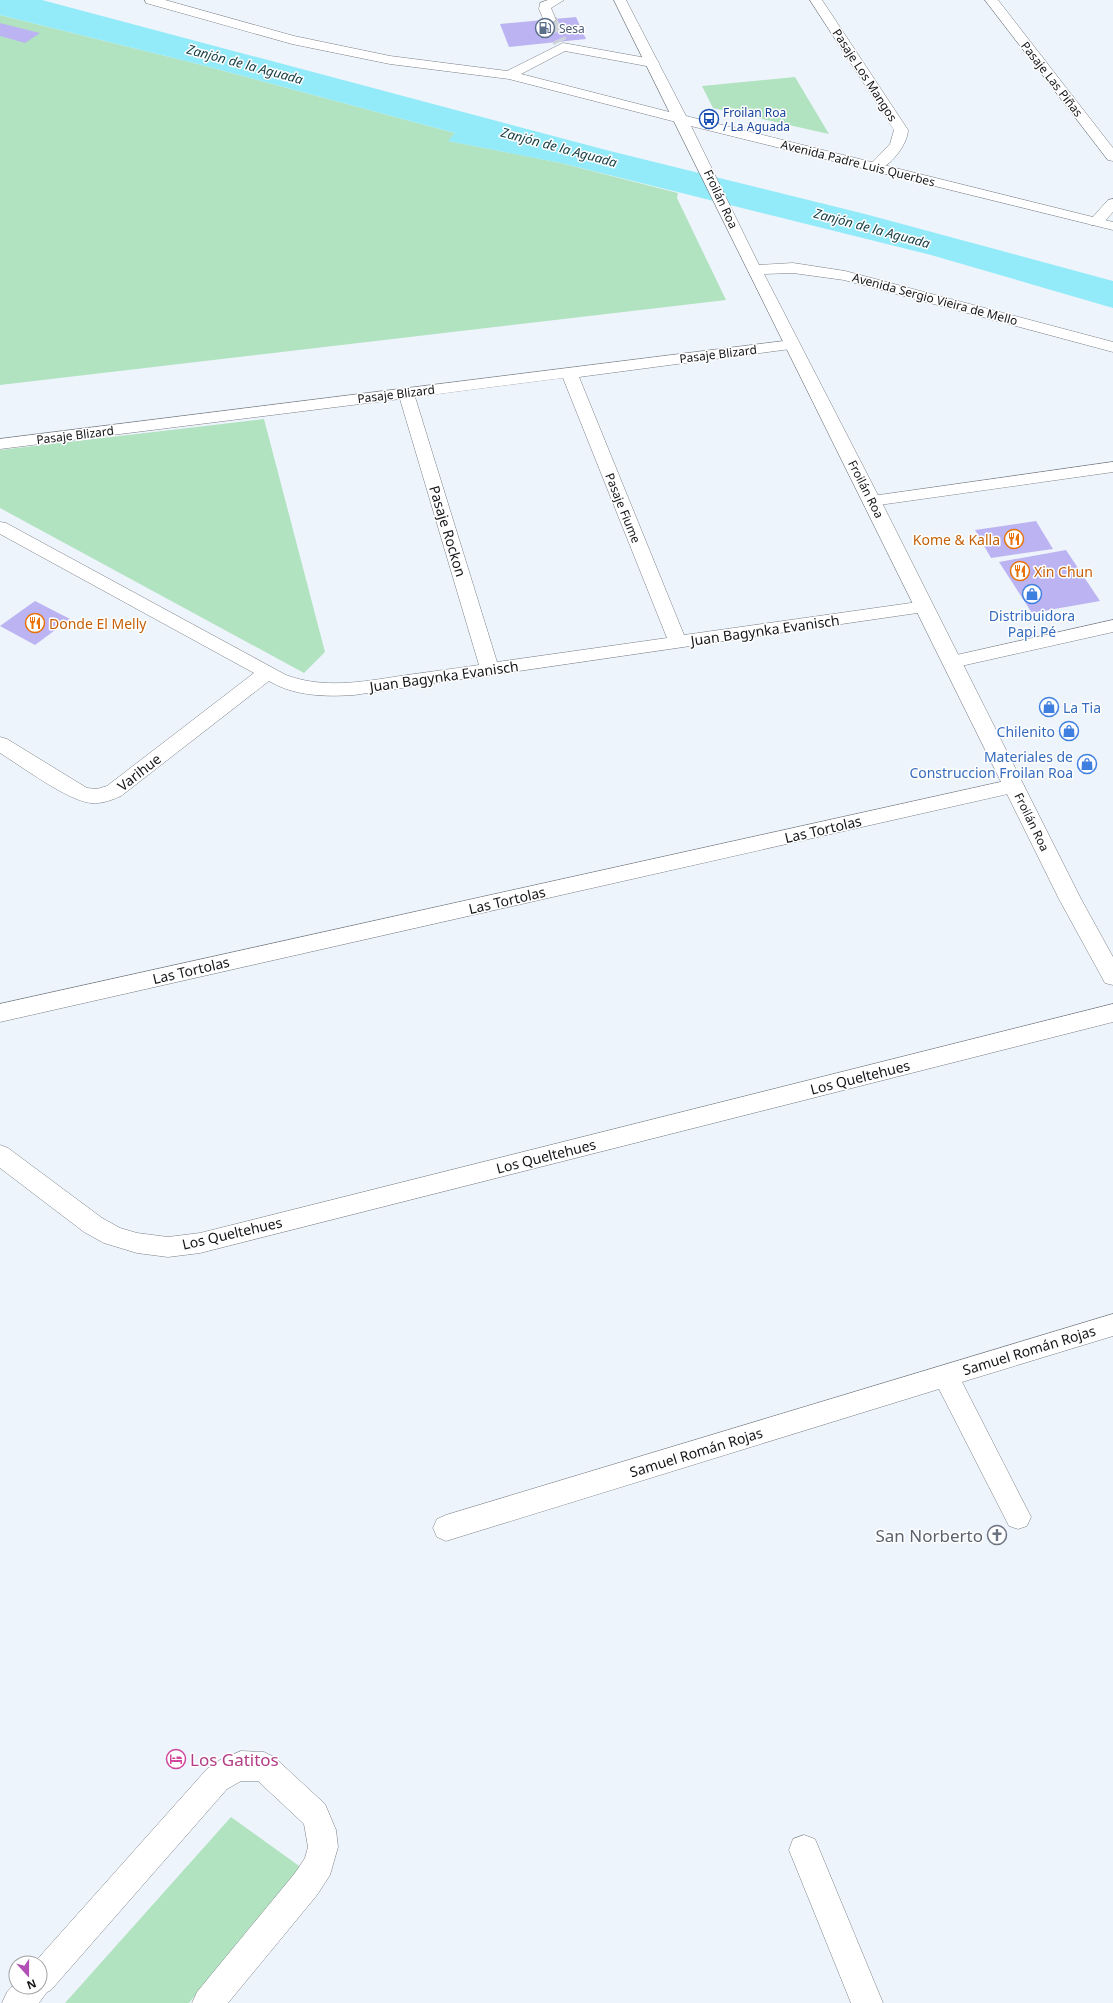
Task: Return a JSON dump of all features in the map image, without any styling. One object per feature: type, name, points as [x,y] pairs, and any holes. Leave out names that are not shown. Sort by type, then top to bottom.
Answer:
[{"type":"street","name":"Avenida Padre Luis Querbes","points":[[151,0],[292,40],[390,60],[509,75],[680,119],[1113,226]]},
{"type":"street","points":[[550,20],[545,6],[558,0]]},
{"type":"street","name":"Froilán Roa","points":[[620,0],[704,165],[754,270],[872,501],[1070,899],[1113,977]]},
{"type":"street","name":"Pasaje Los Mangos","points":[[816,0],[901,130],[901,136],[897,145],[875,167]]},
{"type":"street","name":"Pasaje Las Piñas","points":[[991,0],[1113,157]]},
{"type":"street","points":[[509,75],[562,44],[652,63]]},
{"type":"street","points":[[1096,222],[1113,203]]},
{"type":"street","name":"Avenida Sergio Vieira de Mello","points":[[754,270],[793,268],[846,276],[1113,347]]},
{"type":"street","name":"Pasaje Blizard","points":[[0,444],[792,345]]},
{"type":"street","name":"Pasaje Fiume","points":[[569,373],[678,643]]},
{"type":"street","name":"Pasaje Rockon","points":[[406,393],[490,669]]},
{"type":"street","points":[[872,501],[1113,467]]},
{"type":"street","name":"Juan Bagynka Evanisch","points":[[0,527],[267,673],[293,685],[307,689],[331,691],[925,607]]},
{"type":"street","points":[[952,662],[1113,626]]},
{"type":"street","name":"Varihue","points":[[0,744],[80,793],[87,796],[106,795],[121,786],[267,673]]},
{"type":"street","name":"Las Tortolas","points":[[0,1013],[1014,786]]},
{"type":"street","name":"Los Queltehues","points":[[0,1155],[94,1225],[113,1236],[137,1243],[168,1247],[200,1243],[1113,1013]]},
{"type":"street","name":"Samuel Román Rojas","points":[[446,1528],[1113,1325]]},
{"type":"street","name":"Samuel Román Rojas","points":[[945,1376],[1018,1517]]},
{"type":"street","points":[[48,1970],[217,1780],[230,1770],[241,1766],[264,1767],[315,1814],[322,1830],[323,1847],[319,1864],[306,1884],[208,2003]]},
{"type":"street","points":[[804,1850],[867,2003]]},
{"type":"street","points":[[18,2003],[26,1995]]},
{"type":"green space","points":[[0,15],[198,64],[455,133],[449,141],[561,163],[678,193],[677,198],[726,300],[0,385]]},
{"type":"green space","points":[[795,77],[829,134],[713,108],[702,86]]},
{"type":"green space","points":[[264,419],[325,652],[304,673],[0,508],[0,450]]},
{"type":"green space","points":[[231,1817],[302,1868],[189,2003],[65,2003]]},
{"type":"water","name":"Zanjón de la Aguada","points":[[0,0],[42,0],[610,151],[865,214],[1113,281],[1113,308],[931,255],[561,163],[448,141],[455,133],[198,64],[0,15]]},
{"type":"building","points":[[576,17],[586,39],[509,47],[500,24]]},
{"type":"building","points":[[0,23],[40,33],[25,43],[0,36]]},
{"type":"building","name":"Kome & Kalla","points":[[1036,521],[1053,549],[991,558],[975,530]]},
{"type":"building","points":[[1066,550],[1100,601],[1032,613],[999,562]]},
{"type":"building","name":"Donde El Melly","points":[[35,601],[70,619],[35,645],[0,626]]},
{"type":"tunnel","points":[[550,20],[560,42]]},
{"type":"place","name":"Sesa","points":[[545,28]]},
{"type":"place","name":"Froilan Roa / La Aguada","points":[[709,119]]},
{"type":"place","name":"Kome & Kalla","points":[[1014,539]]},
{"type":"place","name":"Xin Chun","points":[[1020,571]]},
{"type":"place","name":"Distribuidora Papi Pé","points":[[1032,594]]},
{"type":"place","name":"Donde El Melly","points":[[35,623]]},
{"type":"place","name":"La Tia","points":[[1049,707]]},
{"type":"place","name":"Chilenito","points":[[1069,731]]},
{"type":"place","name":"Materiales de Construccion Froilan Roa","points":[[1087,764]]},
{"type":"place","name":"San Norberto","points":[[997,1535]]},
{"type":"place","name":"Los Gatitos","points":[[176,1759]]}]
